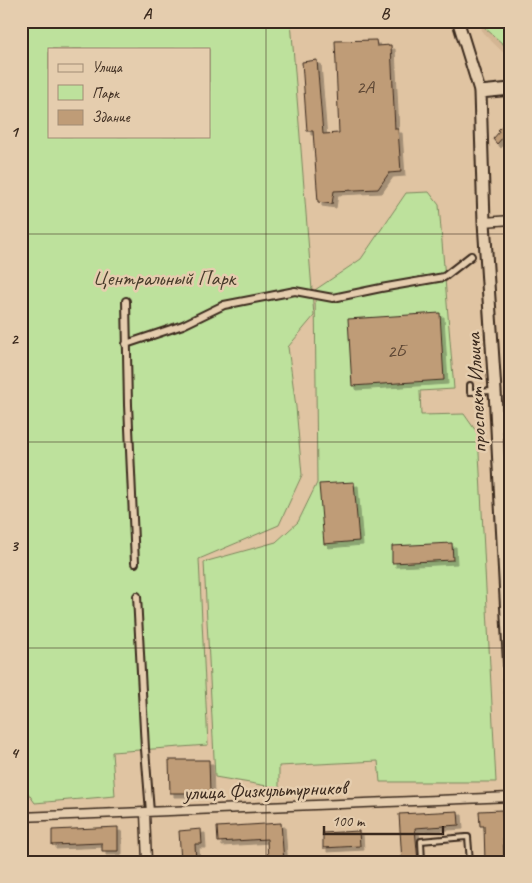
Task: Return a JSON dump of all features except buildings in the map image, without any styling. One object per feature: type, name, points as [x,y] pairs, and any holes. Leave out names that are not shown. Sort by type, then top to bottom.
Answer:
[{"type":"main road","points":[[480,92],[511,89]]},
{"type":"main road","name":"проспект Ильича","points":[[480,92],[484,222],[508,605],[511,691]]},
{"type":"street","name":"проспект Ильича","points":[[458,21],[480,92]]},
{"type":"street","points":[[484,222],[511,220]]},
{"type":"street","points":[[126,344],[183,325],[224,305],[295,291],[333,298],[444,276],[471,256]]},
{"type":"street","points":[[126,301],[135,563]]},
{"type":"street","points":[[136,596],[148,812],[147,862]]},
{"type":"street","name":"улица Физкультурников","points":[[21,817],[511,798]]},
{"type":"lane","points":[[470,385],[470,392],[495,391]]},
{"type":"lane","points":[[496,427],[511,426]]},
{"type":"lane","points":[[422,862],[421,841],[466,837],[468,837],[470,862]]},
{"type":"shaded area","points":[[479,21],[511,21],[511,60],[483,33]]},
{"type":"green space","name":"Центральный Парк","points":[[29,21],[182,21],[188,26],[256,21],[291,21],[314,316],[288,347],[302,475],[279,525],[199,559],[208,745],[112,752],[115,796],[35,803],[21,783],[21,23]]},
{"type":"green space","points":[[482,21],[511,21],[511,36],[504,45],[484,27]]},
{"type":"green space","points":[[429,192],[439,205],[454,389],[420,391],[421,415],[464,414],[478,434],[496,782],[380,782],[378,761],[279,766],[279,788],[215,777],[204,562],[276,542],[298,522],[317,483],[315,290],[361,259],[406,193]]}]
